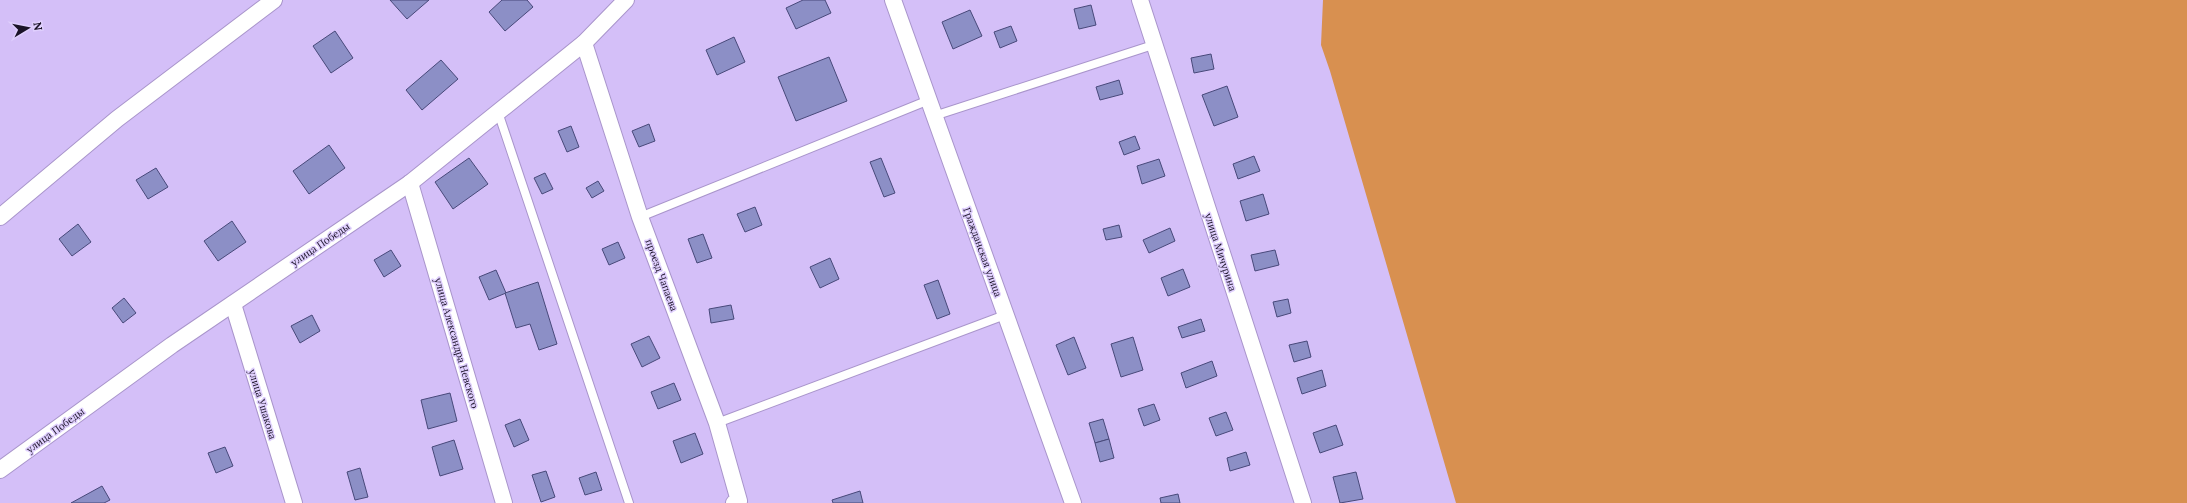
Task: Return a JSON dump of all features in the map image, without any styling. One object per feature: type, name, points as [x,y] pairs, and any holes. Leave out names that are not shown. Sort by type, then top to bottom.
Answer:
[{"type":"street","points":[[0,217],[117,119],[274,0]]},
{"type":"street","name":"улица Победы","points":[[0,470],[172,345],[410,183],[584,43],[626,0]]},
{"type":"street","name":"Гражданская улица","points":[[893,0],[1073,503]]},
{"type":"street","name":"улица Мичурина","points":[[1140,0],[1153,45],[1303,503]]},
{"type":"street","name":"проезд Чапаева","points":[[584,43],[640,217],[717,423],[739,501],[734,503]]},
{"type":"street","name":"улица Александра Невского","points":[[410,183],[504,503]]},
{"type":"street","name":"улица Ушакова","points":[[233,304],[294,503]]},
{"type":"lane","points":[[934,116],[1153,45]]},
{"type":"lane","points":[[640,217],[929,100]]},
{"type":"lane","points":[[498,112],[629,503]]},
{"type":"lane","points":[[717,423],[1005,315]]},
{"type":"shaded area","points":[[1323,0],[2187,0],[2187,503],[1456,503],[1330,71],[1321,45]]},
{"type":"building","points":[[390,0],[429,0],[407,19]]},
{"type":"building","points":[[502,0],[527,0],[533,7],[505,31],[489,12]]},
{"type":"building","points":[[803,0],[825,0],[831,13],[796,29],[786,8]]},
{"type":"building","points":[[1091,5],[1096,25],[1079,29],[1074,9]]},
{"type":"building","points":[[970,10],[982,36],[953,49],[942,22]]},
{"type":"building","points":[[1011,26],[1017,41],[1000,48],[994,32]]},
{"type":"building","points":[[335,31],[353,58],[331,73],[313,46]]},
{"type":"building","points":[[734,37],[745,62],[717,75],[706,50]]},
{"type":"building","points":[[1211,54],[1214,69],[1194,73],[1191,58]]},
{"type":"building","points":[[829,57],[847,101],[796,121],[778,77]]},
{"type":"building","points":[[441,60],[458,79],[422,110],[406,90]]},
{"type":"building","points":[[1119,80],[1123,94],[1100,100],[1096,87]]},
{"type":"building","points":[[1227,86],[1238,117],[1214,126],[1202,95]]},
{"type":"building","points":[[649,124],[655,141],[639,147],[632,131]]},
{"type":"building","points":[[571,126],[579,147],[567,152],[558,131]]},
{"type":"building","points":[[1135,136],[1140,149],[1124,155],[1119,142]]},
{"type":"building","points":[[329,145],[345,168],[309,194],[293,171]]},
{"type":"building","points":[[1254,156],[1260,171],[1238,179],[1233,164]]},
{"type":"building","points":[[469,158],[488,184],[453,209],[435,182]]},
{"type":"building","points":[[881,158],[895,193],[884,197],[870,162]]},
{"type":"building","points":[[1159,159],[1165,176],[1142,184],[1137,166]]},
{"type":"building","points":[[156,168],[168,187],[148,199],[136,180]]},
{"type":"building","points":[[545,173],[553,189],[542,194],[534,178]]},
{"type":"building","points":[[598,181],[604,191],[592,198],[586,188]]},
{"type":"building","points":[[1263,194],[1269,214],[1246,221],[1240,201]]},
{"type":"building","points":[[755,207],[762,225],[745,232],[737,214]]},
{"type":"building","points":[[232,221],[246,242],[218,261],[204,241]]},
{"type":"building","points":[[78,224],[91,242],[72,256],[59,239]]},
{"type":"building","points":[[1119,225],[1122,237],[1106,240],[1103,229]]},
{"type":"building","points":[[1170,228],[1175,241],[1149,253],[1143,240]]},
{"type":"building","points":[[703,234],[712,258],[697,263],[688,239]]},
{"type":"building","points":[[618,242],[625,258],[609,265],[602,249]]},
{"type":"building","points":[[391,250],[401,266],[384,277],[374,260]]},
{"type":"building","points":[[1275,250],[1279,265],[1255,271],[1251,255]]},
{"type":"building","points":[[830,258],[839,279],[820,288],[810,267]]},
{"type":"building","points":[[1183,269],[1190,287],[1168,296],[1161,278]]},
{"type":"building","points":[[496,270],[506,293],[489,300],[479,277]]},
{"type":"building","points":[[938,280],[950,314],[937,319],[924,285]]},
{"type":"building","points":[[538,282],[557,344],[539,350],[530,324],[516,328],[505,293]]},
{"type":"building","points":[[124,298],[136,313],[123,323],[112,308]]},
{"type":"building","points":[[1288,299],[1291,313],[1277,317],[1273,302]]},
{"type":"building","points":[[731,305],[734,319],[711,323],[709,309]]},
{"type":"building","points":[[312,315],[320,331],[300,343],[291,326]]},
{"type":"building","points":[[1201,319],[1205,331],[1182,338],[1178,327]]},
{"type":"building","points":[[649,336],[660,358],[642,367],[631,344]]},
{"type":"building","points":[[1074,337],[1086,368],[1068,375],[1056,345]]},
{"type":"building","points":[[1133,337],[1143,370],[1121,377],[1111,344]]},
{"type":"building","points":[[1307,341],[1311,357],[1294,362],[1289,345]]},
{"type":"building","points":[[1212,361],[1217,376],[1186,388],[1181,373]]},
{"type":"building","points":[[1322,370],[1326,386],[1302,394],[1297,378]]},
{"type":"building","points":[[674,383],[681,400],[658,409],[651,392]]},
{"type":"building","points":[[450,393],[457,421],[428,429],[421,400]]},
{"type":"building","points":[[1154,404],[1160,420],[1144,426],[1138,409]]},
{"type":"building","points":[[1226,412],[1233,430],[1216,436],[1209,418]]},
{"type":"building","points":[[520,419],[529,440],[514,447],[505,425]]},
{"type":"building","points":[[1103,419],[1109,439],[1095,443],[1089,423]]},
{"type":"building","points":[[1336,425],[1343,445],[1320,453],[1313,433]]},
{"type":"building","points":[[695,433],[703,454],[681,463],[673,441]]},
{"type":"building","points":[[1109,439],[1114,458],[1100,462],[1095,443]]},
{"type":"building","points":[[454,440],[463,469],[440,476],[432,447]]},
{"type":"building","points":[[225,447],[233,466],[216,473],[208,453]]},
{"type":"building","points":[[1246,452],[1250,465],[1230,471],[1227,458]]},
{"type":"building","points":[[360,468],[368,497],[355,500],[347,472]]},
{"type":"building","points":[[546,471],[555,497],[541,502],[532,475]]},
{"type":"building","points":[[596,472],[602,490],[585,495],[579,478]]},
{"type":"building","points":[[1356,472],[1363,499],[1340,503],[1333,477]]},
{"type":"building","points":[[102,486],[110,500],[104,503],[71,503]]},
{"type":"building","points":[[860,491],[863,503],[833,503],[832,500]]},
{"type":"building","points":[[1178,494],[1180,503],[1161,503],[1160,498]]}]
